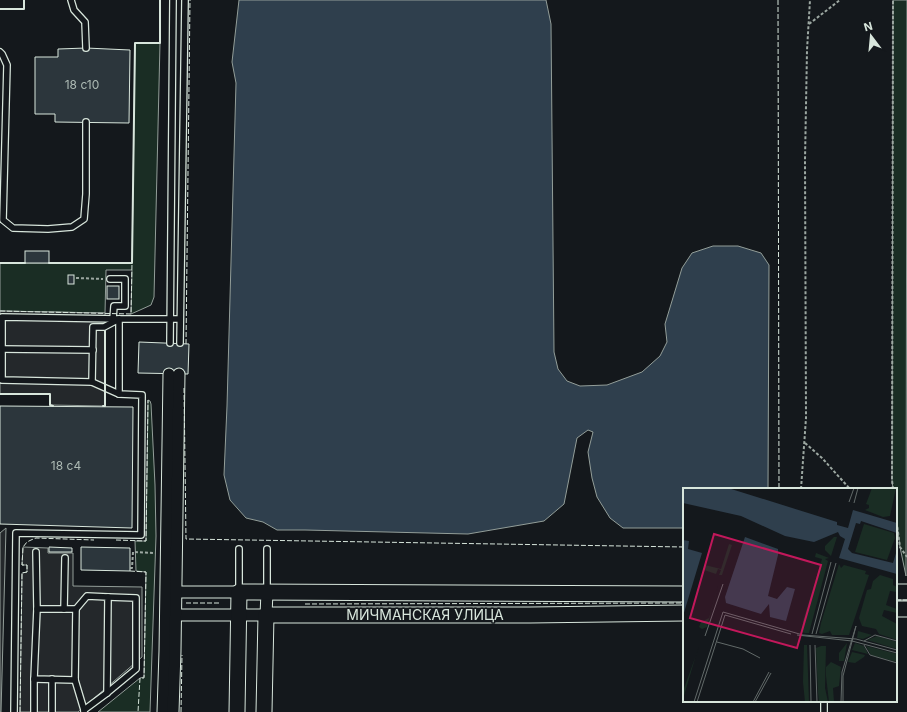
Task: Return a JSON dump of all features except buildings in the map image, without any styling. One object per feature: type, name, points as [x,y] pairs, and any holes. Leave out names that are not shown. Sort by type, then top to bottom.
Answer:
[{"type":"main road","name":"МИЧМАНСКАЯ УЛИЦА","points":[[239,592],[529,592],[683,594]]},
{"type":"main road","points":[[237,712],[239,592]]},
{"type":"main road","name":"МИЧМАНСКАЯ УЛИЦА","points":[[266,615],[538,615],[683,613]]},
{"type":"main road","points":[[264,712],[266,615]]},
{"type":"street","points":[[173,712],[171,592],[174,374]]},
{"type":"street","name":"МИЧМАНСКАЯ УЛИЦА","points":[[171,592],[239,592]]},
{"type":"street","points":[[266,615],[267,592]]},
{"type":"street","points":[[163,712],[171,614]]},
{"type":"street","name":"МИЧМАНСКАЯ УЛИЦА","points":[[171,614],[266,615]]},
{"type":"lane","points":[[71,0],[74,10],[85,22],[86,48]]},
{"type":"lane","points":[[170,343],[173,0]]},
{"type":"lane","points":[[180,343],[185,0]]},
{"type":"lane","points":[[0,52],[7,65],[3,220],[13,228],[48,229],[72,227],[84,219],[86,194],[86,122]]},
{"type":"lane","points":[[110,279],[125,279],[125,306],[114,306],[116,319],[119,394]]},
{"type":"lane","points":[[14,712],[16,533],[141,535],[142,395],[119,394],[92,382],[2,380],[2,317],[180,319]]},
{"type":"lane","points":[[92,382],[93,319]]},
{"type":"lane","points":[[93,327],[104,327],[116,319]]},
{"type":"lane","points":[[2,349],[93,350]]},
{"type":"lane","points":[[239,549],[239,592]]},
{"type":"lane","points":[[267,549],[267,592]]},
{"type":"lane","points":[[34,712],[37,609],[36,552]]},
{"type":"lane","points":[[64,558],[64,609]]},
{"type":"lane","points":[[87,596],[108,597],[136,598],[136,669],[84,711],[75,680],[76,609],[87,596]]},
{"type":"lane","points":[[107,693],[108,597]]},
{"type":"lane","points":[[37,609],[76,609]]},
{"type":"lane","points":[[34,678],[75,680]]},
{"type":"lane","points":[[52,679],[52,712]]},
{"type":"path","points":[[801,488],[806,410],[805,160],[807,50],[810,0]]},
{"type":"path","points":[[809,24],[840,0]]},
{"type":"path","points":[[893,0],[893,488]]},
{"type":"path","points":[[76,278],[110,279]]},
{"type":"path","points":[[805,443],[822,458],[849,488]]},
{"type":"path","points":[[897,534],[900,547],[907,557]]},
{"type":"path","points":[[130,568],[132,568],[133,552],[157,553]]},
{"type":"green space","points":[[893,0],[907,0],[906,576],[897,524],[897,488],[893,488]]},
{"type":"green space","points":[[135,43],[160,43],[154,297],[151,305],[131,314],[132,270],[106,270],[105,313],[0,311],[0,263],[132,263]]},
{"type":"green space","points":[[148,400],[151,404],[156,536],[150,712],[98,712],[140,678],[144,677],[146,572],[136,571],[135,541],[146,541]]},
{"type":"shaded area","points":[[0,311],[105,313],[105,406],[50,405],[50,394],[0,394]]},
{"type":"shaded area","points":[[6,528],[1,712],[0,712],[0,533]]},
{"type":"shaded area","points":[[23,547],[48,548],[48,553],[73,553],[73,586],[142,587],[142,657],[78,712],[20,712],[22,573],[27,572],[27,565],[22,565]]},
{"type":"water","points":[[239,0],[546,0],[551,24],[554,352],[558,369],[567,381],[580,386],[607,385],[642,372],[660,356],[667,342],[665,324],[682,268],[692,253],[713,246],[738,246],[761,253],[769,265],[768,488],[683,488],[683,528],[623,528],[610,518],[597,497],[588,452],[593,432],[588,430],[577,438],[564,504],[544,521],[468,534],[277,530],[263,522],[246,518],[230,500],[224,475],[236,83],[232,62]]},
{"type":"fence","points":[[186,344],[190,0]]},
{"type":"fence","points":[[778,0],[779,488]]},
{"type":"fence","points":[[0,311],[131,314],[132,263]]},
{"type":"fence","points":[[184,388],[186,539],[683,547]]},
{"type":"fence","points":[[116,540],[146,541],[148,400]]},
{"type":"fence","points":[[20,712],[22,573],[27,572],[27,565],[22,565],[23,547],[27,542],[36,538],[94,540]]},
{"type":"fence","points":[[130,571],[146,572],[144,678],[140,678],[138,712]]},
{"type":"fence","points":[[897,600],[907,600]]},
{"type":"fence","points":[[186,603],[221,603]]},
{"type":"fence","points":[[305,604],[683,603]]},
{"type":"fence","points":[[181,712],[182,655]]},
{"type":"wall","points":[[0,9],[24,9],[24,0]]},
{"type":"wall","points":[[49,263],[132,263],[135,43],[160,43],[160,0]]},
{"type":"wall","points":[[0,263],[25,263]]},
{"type":"wall","points":[[103,406],[105,406],[105,331]]},
{"type":"wall","points":[[0,394],[50,394],[50,405],[53,406]]}]
